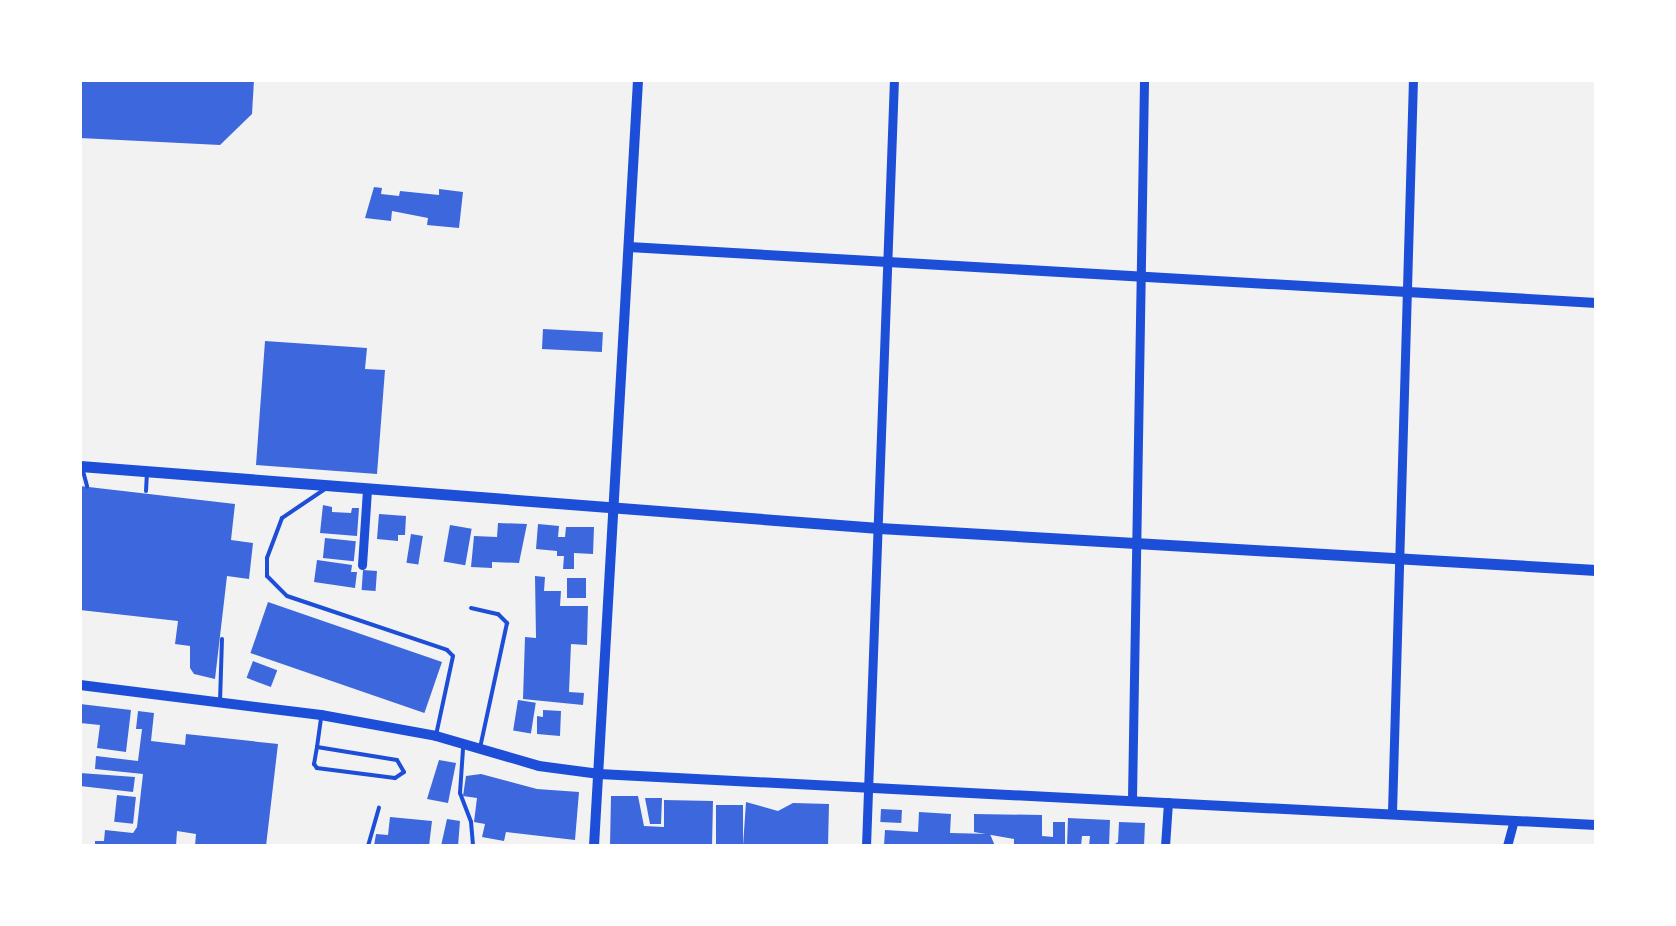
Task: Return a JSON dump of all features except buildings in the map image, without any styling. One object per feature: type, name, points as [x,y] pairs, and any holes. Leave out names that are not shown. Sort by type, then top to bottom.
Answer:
[{"type":"main road","points":[[81,466],[879,528],[1596,570]]},
{"type":"street","points":[[594,846],[638,80]]},
{"type":"street","points":[[866,846],[894,80]]},
{"type":"street","points":[[1132,798],[1144,80]]},
{"type":"street","points":[[1392,812],[1413,80]]},
{"type":"street","points":[[629,247],[1596,302]]},
{"type":"street","points":[[362,565],[367,489]]},
{"type":"street","points":[[80,685],[321,715],[436,736],[538,766],[599,774],[1132,798],[1596,825]]},
{"type":"street","points":[[1164,846],[1168,802]]},
{"type":"street","points":[[1507,846],[1514,820]]},
{"type":"lane","points":[[81,466],[87,486]]},
{"type":"lane","points":[[146,491],[147,472]]},
{"type":"lane","points":[[329,486],[282,518],[267,558],[267,576],[287,596],[447,650],[453,656],[436,736]]},
{"type":"lane","points":[[471,608],[498,614],[507,623],[480,748]]},
{"type":"lane","points":[[220,702],[222,639]]},
{"type":"lane","points":[[316,747],[397,760],[404,772],[395,778],[317,768],[316,747],[321,715]]},
{"type":"lane","points":[[464,743],[460,793],[471,822],[474,846]]},
{"type":"lane","points":[[368,846],[379,808]]}]
